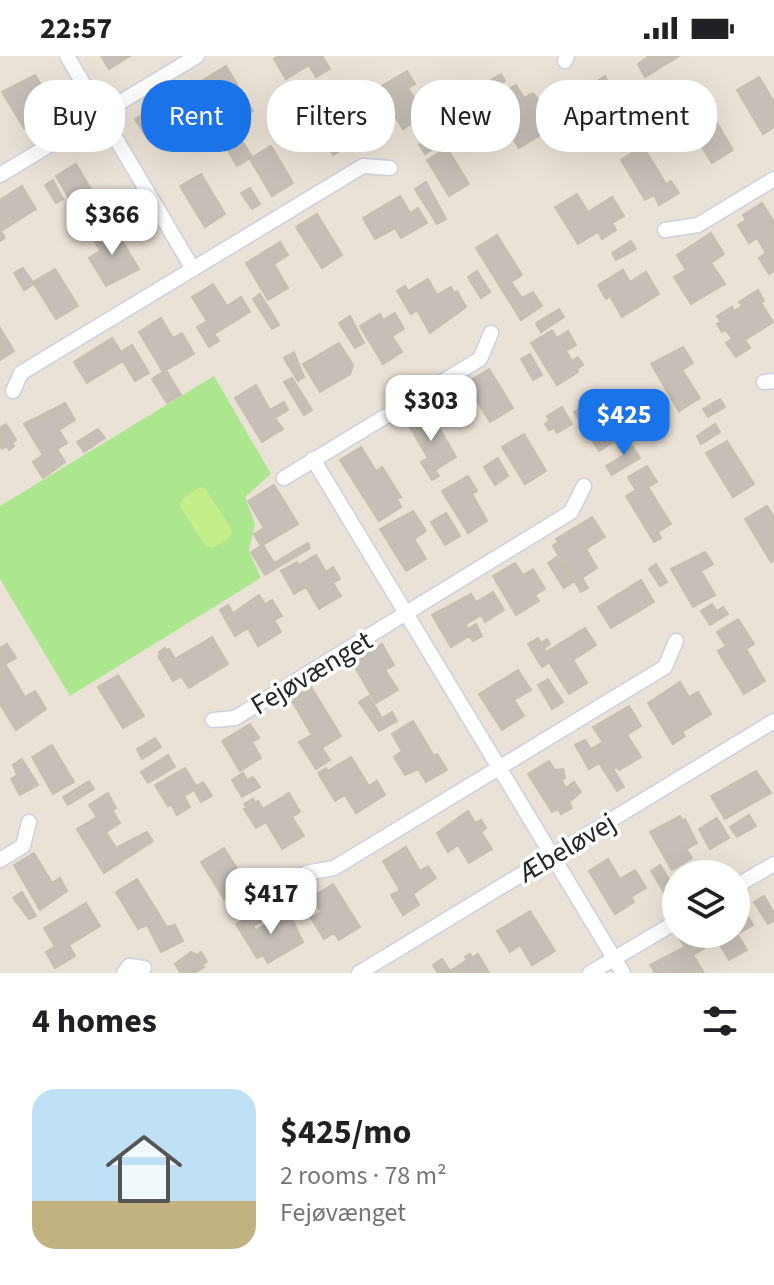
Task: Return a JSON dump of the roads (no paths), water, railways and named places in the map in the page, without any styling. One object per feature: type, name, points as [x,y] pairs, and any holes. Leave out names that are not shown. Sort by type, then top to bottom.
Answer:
[{"type":"street","points":[[67,56],[81,80]]},
{"type":"street","points":[[125,99],[197,56]]},
{"type":"street","points":[[0,175],[37,152]]},
{"type":"street","points":[[124,152],[193,269]]},
{"type":"street","points":[[13,391],[21,373],[363,166],[390,168]]},
{"type":"street","points":[[665,230],[698,225],[774,179]]},
{"type":"street","points":[[284,478],[480,359],[491,333]]},
{"type":"street","points":[[313,459],[623,973]]},
{"type":"street","name":"Fejøvænget","points":[[213,720],[235,718],[571,512],[584,486]]},
{"type":"street","points":[[306,873],[334,868],[665,667],[676,641]]},
{"type":"street","name":"Æbeløvej","points":[[359,973],[774,721]]},
{"type":"street","points":[[0,860],[23,846],[29,822]]},
{"type":"street","points":[[750,878],[774,864]]},
{"type":"street","points":[[590,973],[662,930]]},
{"type":"street","points":[[124,973],[129,966],[144,968]]}]
